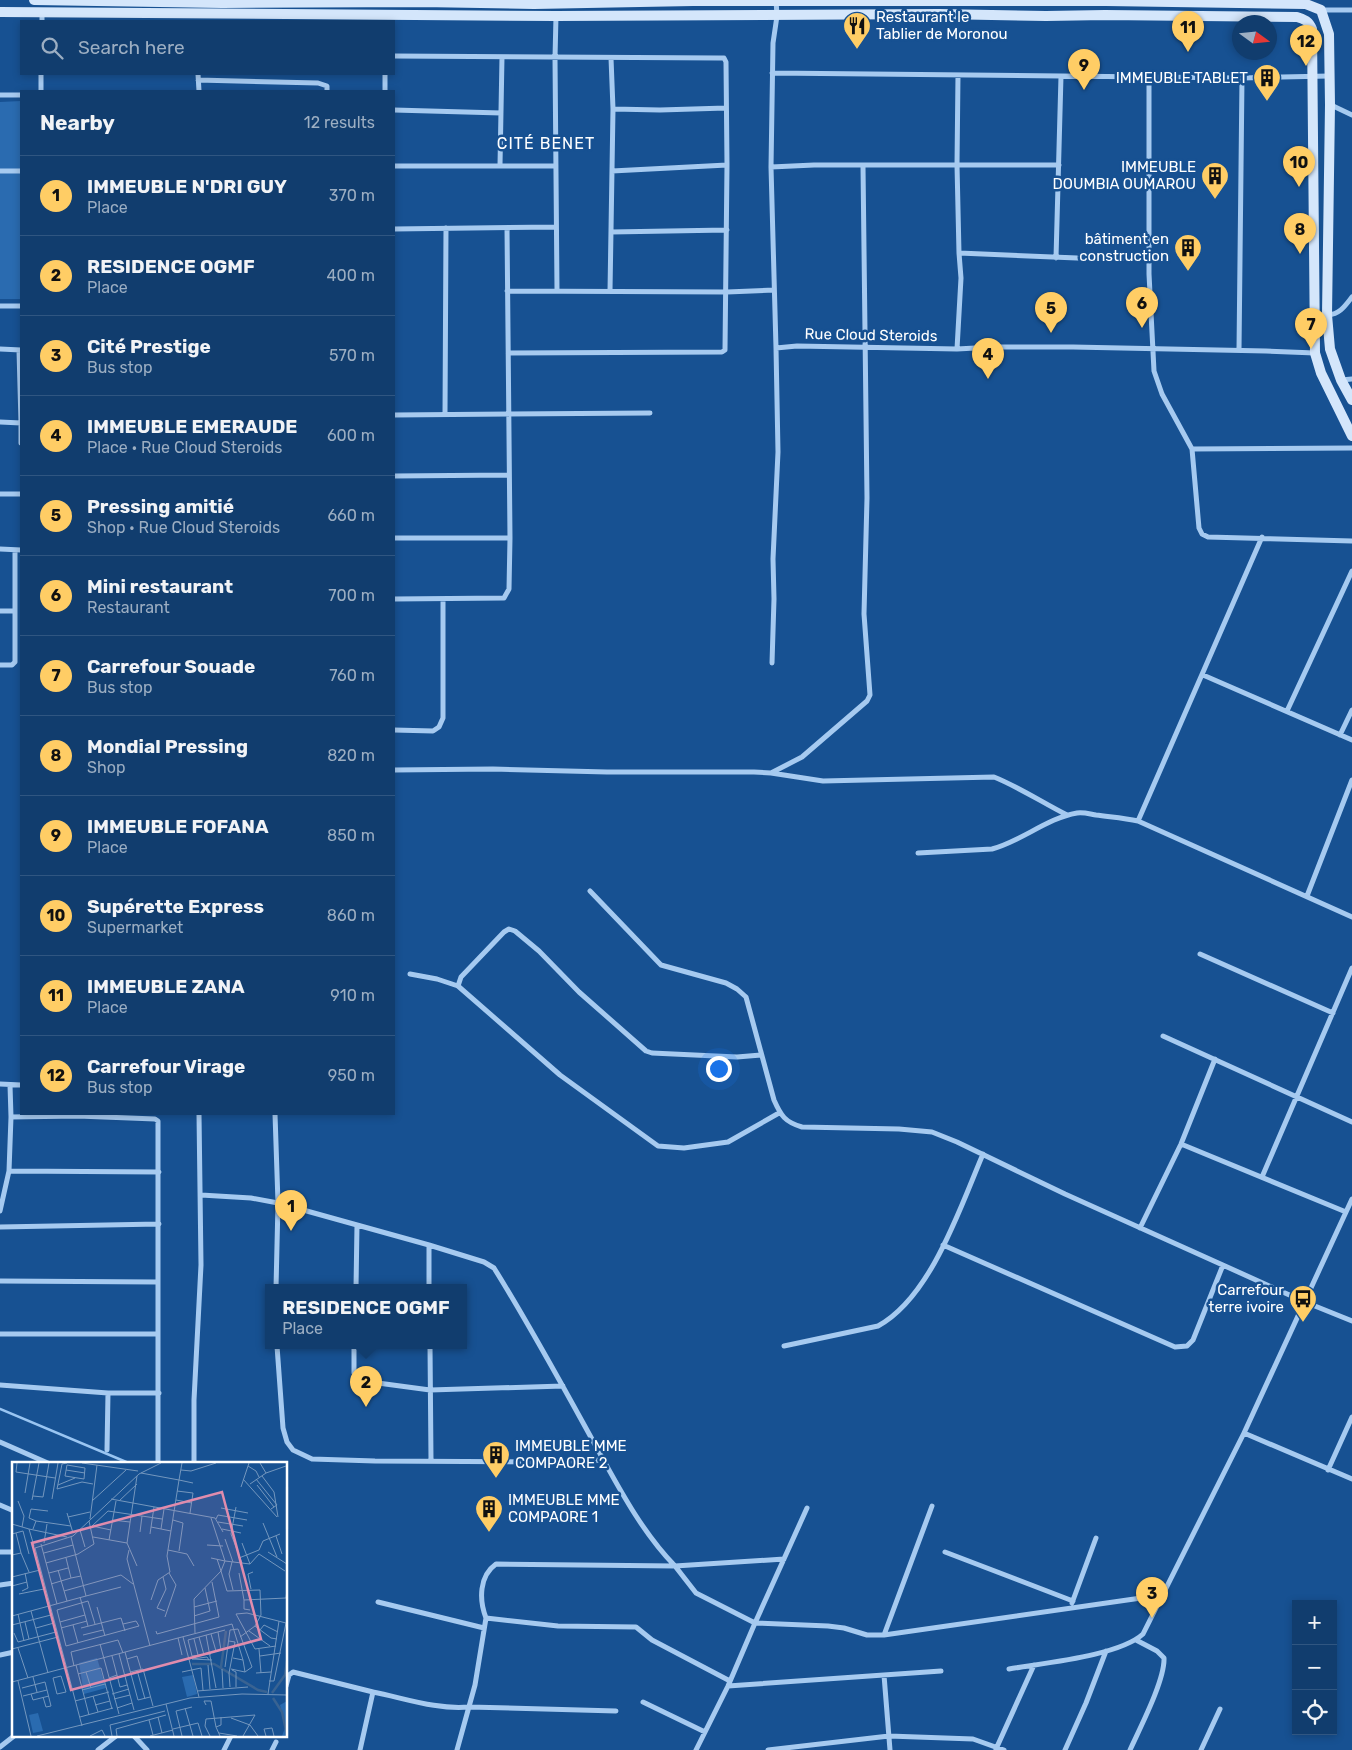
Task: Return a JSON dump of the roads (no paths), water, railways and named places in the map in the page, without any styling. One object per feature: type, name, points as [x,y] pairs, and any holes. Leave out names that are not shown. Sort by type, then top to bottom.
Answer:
[{"type":"main road","points":[[34,0],[484,2],[1106,0],[1306,4],[1321,10],[1329,34],[1330,105],[1327,315],[1330,349],[1347,379],[1352,400]]},
{"type":"main road","points":[[0,12],[42,17],[939,14],[1297,17],[1310,23],[1312,29],[1315,353],[1321,373],[1352,436]]},
{"type":"street","points":[[42,0],[42,17]]},
{"type":"street","points":[[772,663],[773,559],[778,452],[771,167],[772,73],[777,16],[776,0]]},
{"type":"street","points":[[1105,15],[1106,0]]},
{"type":"street","points":[[198,1],[198,17]]},
{"type":"street","points":[[1321,10],[1352,10]]},
{"type":"street","points":[[556,16],[557,290]]},
{"type":"street","points":[[395,56],[724,58],[726,62],[727,292],[725,350],[722,352],[508,352]]},
{"type":"street","points":[[500,166],[502,57]]},
{"type":"street","points":[[610,290],[613,109],[611,58]]},
{"type":"street","points":[[772,73],[1242,78],[1329,76]]},
{"type":"street","points":[[41,90],[42,75]]},
{"type":"street","points":[[198,75],[199,90]]},
{"type":"street","points":[[384,75],[385,90]]},
{"type":"street","points":[[957,350],[961,278],[957,165],[958,75]]},
{"type":"street","points":[[1056,258],[1061,76]]},
{"type":"street","points":[[1149,77],[1149,258],[1154,371],[1162,394],[1192,448],[1199,528],[1202,534],[1208,537],[1352,541]]},
{"type":"street","points":[[1240,350],[1242,78]]},
{"type":"street","points":[[198,80],[318,83],[327,86],[327,90]]},
{"type":"street","points":[[0,95],[20,94]]},
{"type":"street","points":[[1330,105],[1352,115]]},
{"type":"street","points":[[613,109],[726,108]]},
{"type":"street","points":[[395,110],[501,113]]},
{"type":"street","points":[[612,171],[727,165]]},
{"type":"street","points":[[771,167],[1059,165]]},
{"type":"street","points":[[395,166],[556,166]]},
{"type":"street","points":[[771,773],[802,757],[868,701],[870,695],[864,614],[867,498],[867,348],[863,166]]},
{"type":"street","points":[[0,171],[20,171]]},
{"type":"street","points":[[395,229],[556,227]]},
{"type":"street","points":[[445,414],[446,228]]},
{"type":"street","points":[[395,599],[504,598],[509,589],[507,228]]},
{"type":"street","points":[[611,232],[727,230]]},
{"type":"street","points":[[959,253],[1056,258],[1149,258]]},
{"type":"street","points":[[507,291],[727,292],[774,290]]},
{"type":"street","points":[[1327,315],[1338,313],[1352,297]]},
{"type":"street","points":[[0,306],[20,306]]},
{"type":"street","name":"Rue Cloud Steroids","points":[[776,348],[797,346],[957,350],[994,347],[1152,348],[1315,353]]},
{"type":"street","points":[[0,349],[20,350]]},
{"type":"street","points":[[395,415],[650,413]]},
{"type":"street","points":[[0,422],[20,423]]},
{"type":"street","points":[[1192,448],[1352,448]]},
{"type":"street","points":[[395,476],[509,475]]},
{"type":"street","points":[[0,494],[20,494]]},
{"type":"street","points":[[1138,820],[1262,537]]},
{"type":"street","points":[[395,538],[510,538]]},
{"type":"street","points":[[0,549],[20,550]]},
{"type":"street","points":[[0,665],[14,664],[14,550]]},
{"type":"street","points":[[1287,711],[1352,572]]},
{"type":"street","points":[[395,730],[433,731],[439,727],[443,718],[443,599]]},
{"type":"street","points":[[0,612],[14,612]]},
{"type":"street","points":[[15,649],[20,649]]},
{"type":"street","points":[[1203,675],[1352,740]]},
{"type":"street","points":[[1340,735],[1352,710]]},
{"type":"street","points":[[395,770],[493,769],[771,773],[823,780],[994,777],[1009,783],[1067,815]]},
{"type":"street","points":[[1307,896],[1352,780]]},
{"type":"street","points":[[918,853],[992,849],[1003,846],[1067,815],[1080,812],[1138,820],[1352,917]]},
{"type":"street","points":[[590,892],[661,965],[711,978],[737,988],[746,997],[779,1113],[790,1123],[802,1127],[900,1129],[932,1132],[1140,1228],[1352,1321]]},
{"type":"street","points":[[458,986],[460,977],[509,929],[515,931],[539,951],[579,992],[646,1051],[652,1053],[737,1056],[761,1054]]},
{"type":"street","points":[[1200,954],[1333,1013]]},
{"type":"street","points":[[1262,1177],[1352,968]]},
{"type":"street","points":[[410,974],[437,979],[458,986],[560,1075],[658,1146],[684,1148],[728,1142],[779,1113]]},
{"type":"street","points":[[1163,1036],[1352,1122]]},
{"type":"street","points":[[1140,1228],[1181,1144],[1215,1059]]},
{"type":"street","points":[[0,1084],[20,1085]]},
{"type":"street","points":[[0,1211],[8,1171],[11,1117],[10,1085]]},
{"type":"street","points":[[194,1462],[194,1400],[201,1265],[199,1115]]},
{"type":"street","points":[[275,1115],[278,1203],[276,1284]]},
{"type":"street","points":[[11,1117],[78,1116],[155,1119],[158,1121],[158,1462]]},
{"type":"street","points":[[1181,1144],[1346,1212]]},
{"type":"street","points":[[784,1346],[878,1326],[889,1320],[923,1281],[943,1245],[983,1154]]},
{"type":"street","points":[[8,1171],[159,1172]]},
{"type":"street","points":[[201,1194],[250,1198],[278,1203],[429,1245],[484,1262],[494,1268],[630,1505],[658,1548],[696,1593],[755,1623],[828,1626],[844,1628],[867,1635],[884,1635],[1162,1595]]},
{"type":"street","points":[[1009,1669],[1083,1657],[1106,1651],[1128,1644],[1143,1634],[1244,1433],[1352,1199]]},
{"type":"street","points":[[0,1227],[159,1224]]},
{"type":"street","points":[[356,1284],[357,1225]]},
{"type":"street","points":[[429,1245],[429,1284]]},
{"type":"street","points":[[943,1245],[1175,1347],[1187,1346],[1193,1340],[1224,1265]]},
{"type":"street","points":[[0,1281],[158,1282]]},
{"type":"street","points":[[0,1334],[158,1334]]},
{"type":"street","points":[[277,1349],[283,1428],[287,1442],[293,1450],[312,1458],[375,1461],[537,1462],[604,1460]]},
{"type":"street","points":[[354,1349],[354,1373],[363,1381],[430,1390],[563,1386]]},
{"type":"street","points":[[430,1349],[431,1460]]},
{"type":"street","points":[[0,1385],[108,1393],[159,1393]]},
{"type":"street","points":[[107,1450],[108,1393]]},
{"type":"street","points":[[1328,1470],[1352,1417]]},
{"type":"street","points":[[1244,1433],[1352,1479]]},
{"type":"street","points":[[0,1442],[45,1462]]},
{"type":"street","points":[[0,1505],[12,1511]]},
{"type":"street","points":[[884,1635],[932,1506]]},
{"type":"street","points":[[696,1750],[729,1684],[807,1508]]},
{"type":"street","points":[[1070,1608],[1096,1538]]},
{"type":"street","points":[[946,1552],[1073,1601]]},
{"type":"street","points":[[457,1750],[475,1685],[486,1618],[482,1609],[482,1585],[489,1570],[496,1564],[674,1566],[784,1559]]},
{"type":"street","points":[[378,1602],[484,1628]]},
{"type":"street","points":[[486,1618],[558,1626],[636,1627],[652,1640],[729,1684],[941,1671]]},
{"type":"street","points":[[1130,1750],[1165,1667],[1164,1658],[1157,1651],[1136,1640]]},
{"type":"street","points":[[1065,1750],[1106,1651]]},
{"type":"street","points":[[996,1748],[1034,1665]]},
{"type":"street","points":[[288,1679],[289,1675],[294,1672],[373,1692],[457,1708],[616,1711]]},
{"type":"street","points":[[884,1675],[890,1750]]},
{"type":"street","points":[[360,1750],[373,1692]]},
{"type":"street","points":[[643,1702],[705,1732]]},
{"type":"street","points":[[1201,1750],[1220,1709]]},
{"type":"street","points":[[768,1750],[889,1736],[973,1739],[1004,1750]]},
{"type":"street","points":[[0,1747],[12,1738]]},
{"type":"street","points":[[98,1750],[113,1738]]},
{"type":"street","points":[[136,1738],[147,1750]]},
{"type":"street","points":[[224,1750],[230,1738]]},
{"type":"street","points":[[272,1750],[276,1742]]},
{"type":"waterway","points":[[0,1409],[126,1462]]},
{"type":"place","name":"Restaurant le Tablier de Moronou","points":[[857,50]]},
{"type":"place","name":"IMMEUBLE ZANA","points":[[1188,52]]},
{"type":"place","name":"Carrefour Virage","points":[[1306,66]]},
{"type":"place","name":"IMMEUBLE FOFANA","points":[[1084,90]]},
{"type":"place","name":"IMMEUBLE TABLET","points":[[1267,102]]},
{"type":"place","name":"Supérette Express","points":[[1299,187]]},
{"type":"place","name":"IMMEUBLE DOUMBIA OUMAROU","points":[[1215,200]]},
{"type":"place","name":"Mondial Pressing","points":[[1300,254]]},
{"type":"place","name":"bâtiment en construction","points":[[1188,272]]},
{"type":"place","name":"Mini restaurant","points":[[1142,328]]},
{"type":"place","name":"Pressing amitié","points":[[1051,333]]},
{"type":"place","name":"Carrefour Souade","points":[[1311,349]]},
{"type":"place","name":"IMMEUBLE EMERAUDE","points":[[988,379]]},
{"type":"place","name":"IMMEUBLE N'DRI GUY","points":[[291,1231]]},
{"type":"place","name":"Carrefour terre ivoire","points":[[1303,1323]]},
{"type":"place","name":"RESIDENCE OGMF","points":[[366,1407]]},
{"type":"place","name":"IMMEUBLE MME COMPAORE 2","points":[[496,1479]]},
{"type":"place","name":"IMMEUBLE MME COMPAORE 1","points":[[489,1533]]},
{"type":"place","name":"Cité Prestige","points":[[1152,1618]]},
{"type":"district","name":"CITÉ BENET","points":[[546,143]]}]
